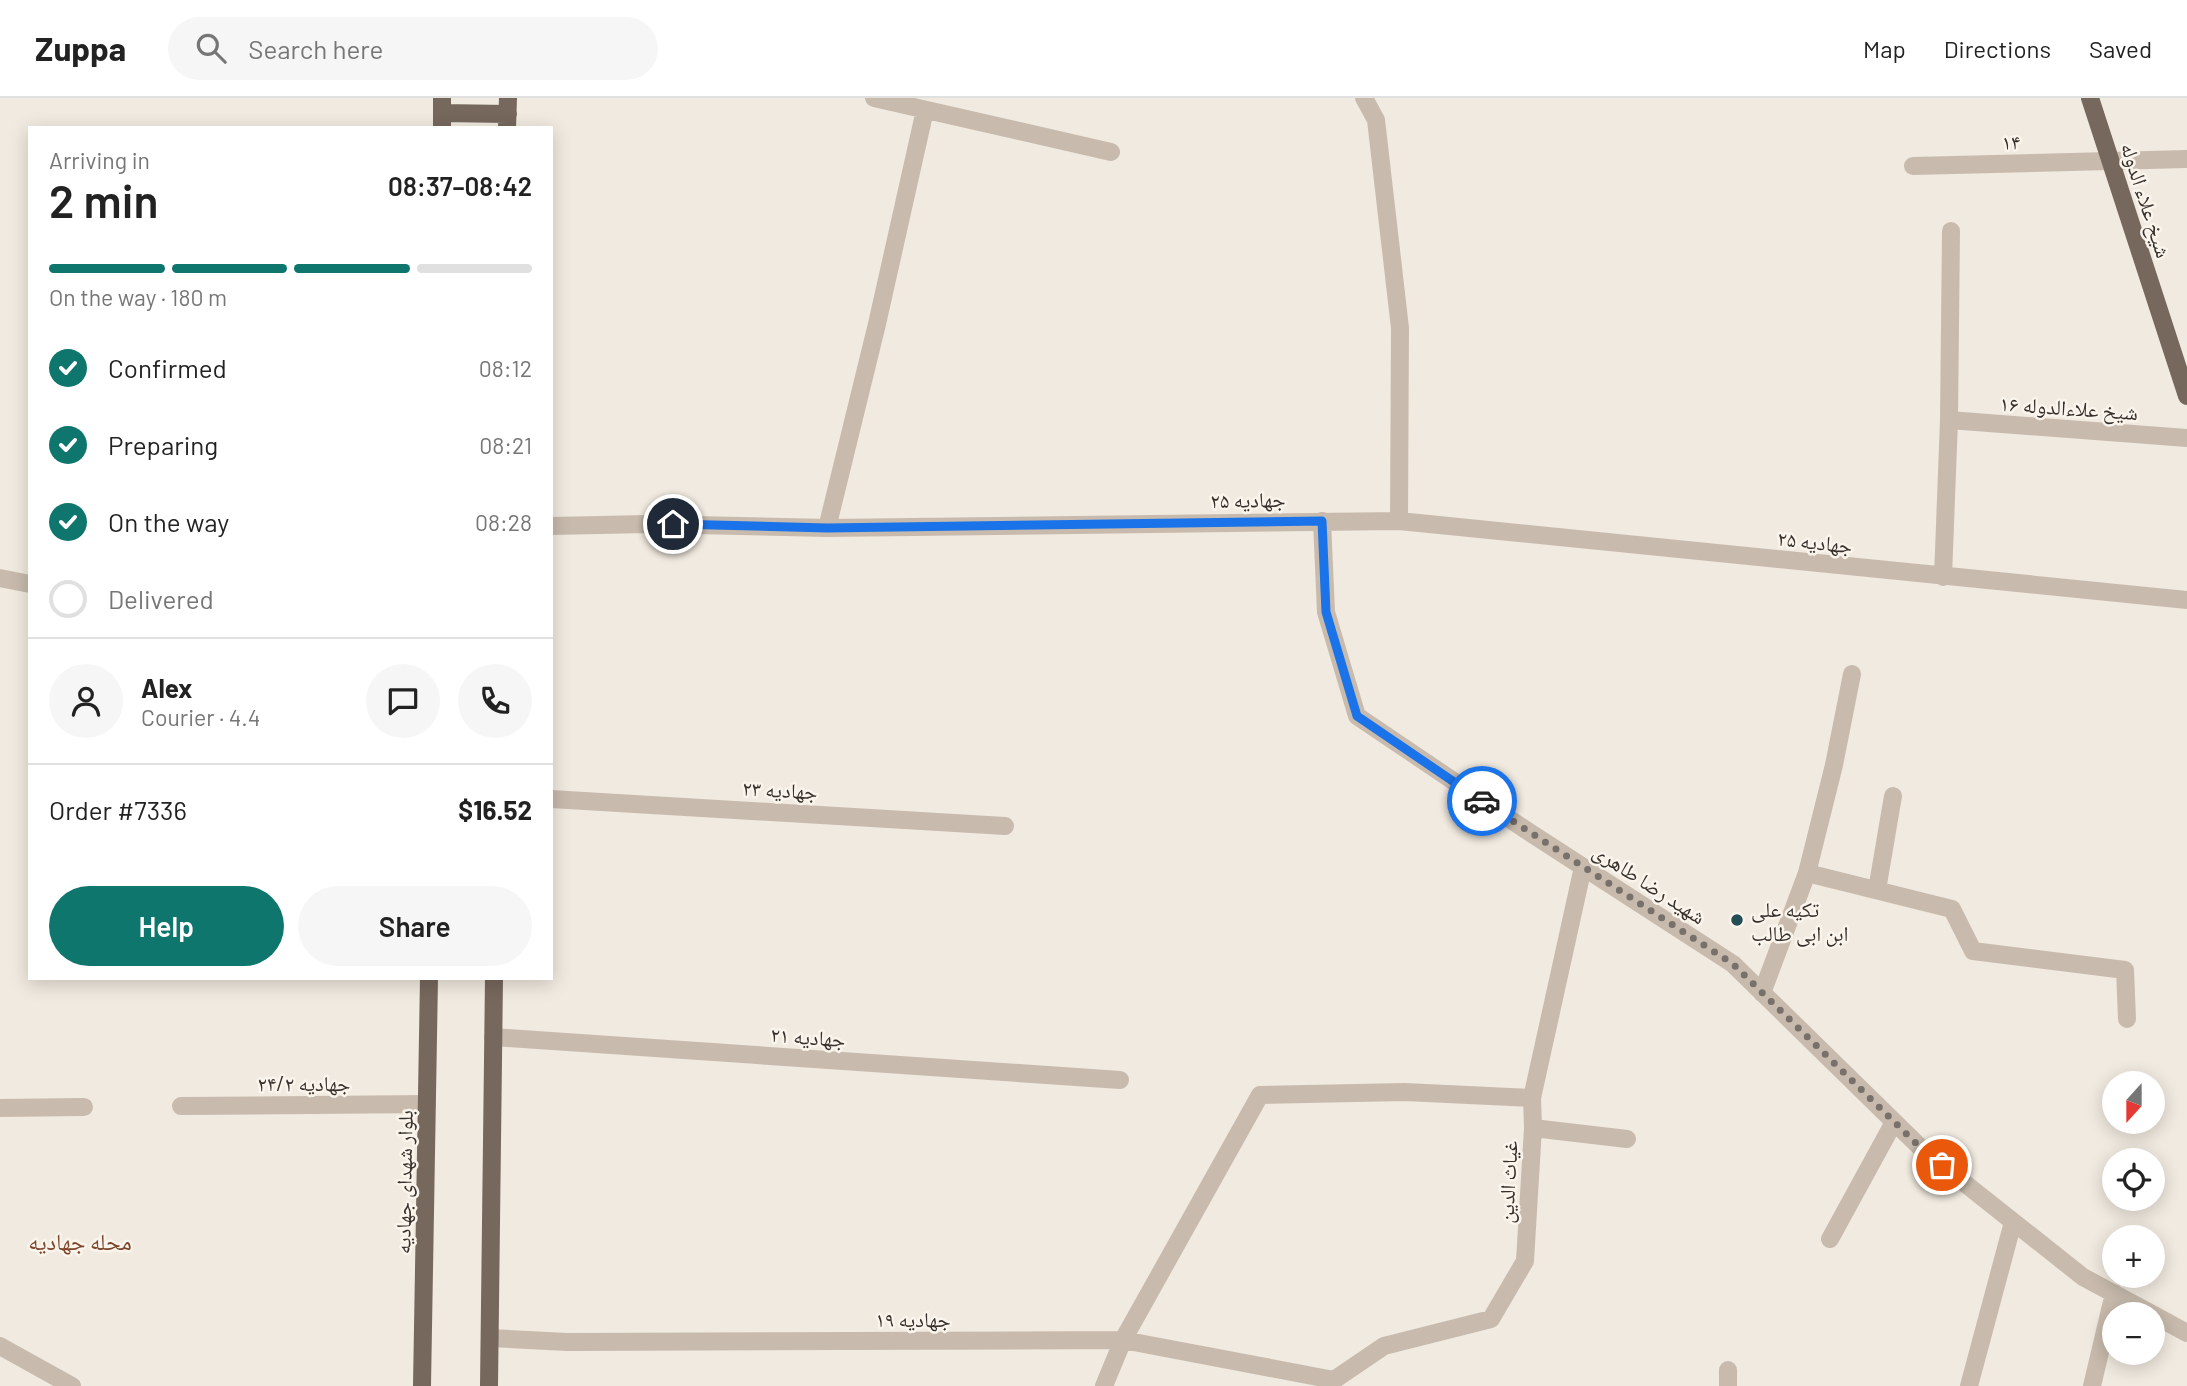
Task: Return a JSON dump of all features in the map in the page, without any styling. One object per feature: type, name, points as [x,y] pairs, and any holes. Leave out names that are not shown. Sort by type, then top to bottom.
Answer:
[{"type":"main road","name":"شیخ علاء الدوله","points":[[2090,98],[2187,396]]},
{"type":"main road","points":[[442,113],[508,113]]},
{"type":"main road","name":"بلوار شهدای جهادیه","points":[[422,1386],[429,980]]},
{"type":"main road","points":[[489,1386],[494,980]]},
{"type":"street","points":[[874,98],[1111,152]]},
{"type":"street","points":[[1364,98],[1376,120],[1400,328],[1399,522]]},
{"type":"street","points":[[827,528],[874,337],[925,110]]},
{"type":"street","name":"۱۴","points":[[1913,166],[2187,159]]},
{"type":"street","points":[[1943,577],[1949,420],[1951,231]]},
{"type":"street","name":"شیخ علاءالدوله ۱۶","points":[[1949,420],[2187,438]]},
{"type":"street","name":"شهید رضا طاهری","points":[[1322,521],[1326,612],[1357,716],[1733,964],[1924,1151],[2083,1277],[2130,1302]]},
{"type":"street","name":"جهادیه ۲۵","points":[[553,526],[647,524],[827,528],[1399,522],[2187,600]]},
{"type":"street","points":[[0,578],[28,584]]},
{"type":"street","points":[[1762,993],[1807,873],[1834,765],[1852,674]]},
{"type":"street","points":[[1877,890],[1893,796]]},
{"type":"street","name":"جهادیه ۲۳","points":[[553,799],[1006,826]]},
{"type":"street","name":"غیاث الدین","points":[[1333,1383],[1384,1346],[1491,1319],[1525,1261],[1533,1128],[1532,1098],[1583,867]]},
{"type":"street","points":[[1807,873],[1952,909],[1973,951],[2125,970],[2127,1019]]},
{"type":"street","name":"جهادیه ۲۱","points":[[494,1037],[1120,1080]]},
{"type":"street","points":[[1104,1386],[1123,1340],[1260,1095],[1405,1092],[1532,1098]]},
{"type":"street","name":"جهادیه ۲۴/۲","points":[[181,1105],[427,1104]]},
{"type":"street","points":[[0,1108],[84,1107]]},
{"type":"street","points":[[1830,1238],[1894,1122]]},
{"type":"street","points":[[1533,1128],[1628,1139]]},
{"type":"street","points":[[1969,1386],[2013,1222]]},
{"type":"street","points":[[2092,1386],[2113,1293]]},
{"type":"street","name":"شهید رضا طاهری","points":[[2165,1321],[2187,1333]]},
{"type":"street","name":"جهادیه ۱۹","points":[[489,1338],[567,1342],[1123,1340],[1333,1383]]},
{"type":"street","points":[[0,1346],[72,1386]]},
{"type":"way so far","points":[[1482,801],[1733,964],[1924,1151],[1942,1165]]},
{"type":"place","name":"تکیه علی ابن ابی طالب","points":[[1737,920]]},
{"type":"district","name":"محله جهادیه","points":[[80,1241]]},
{"type":"route","points":[[673,524],[827,528],[1322,521],[1326,612],[1357,716],[1482,801]]}]
